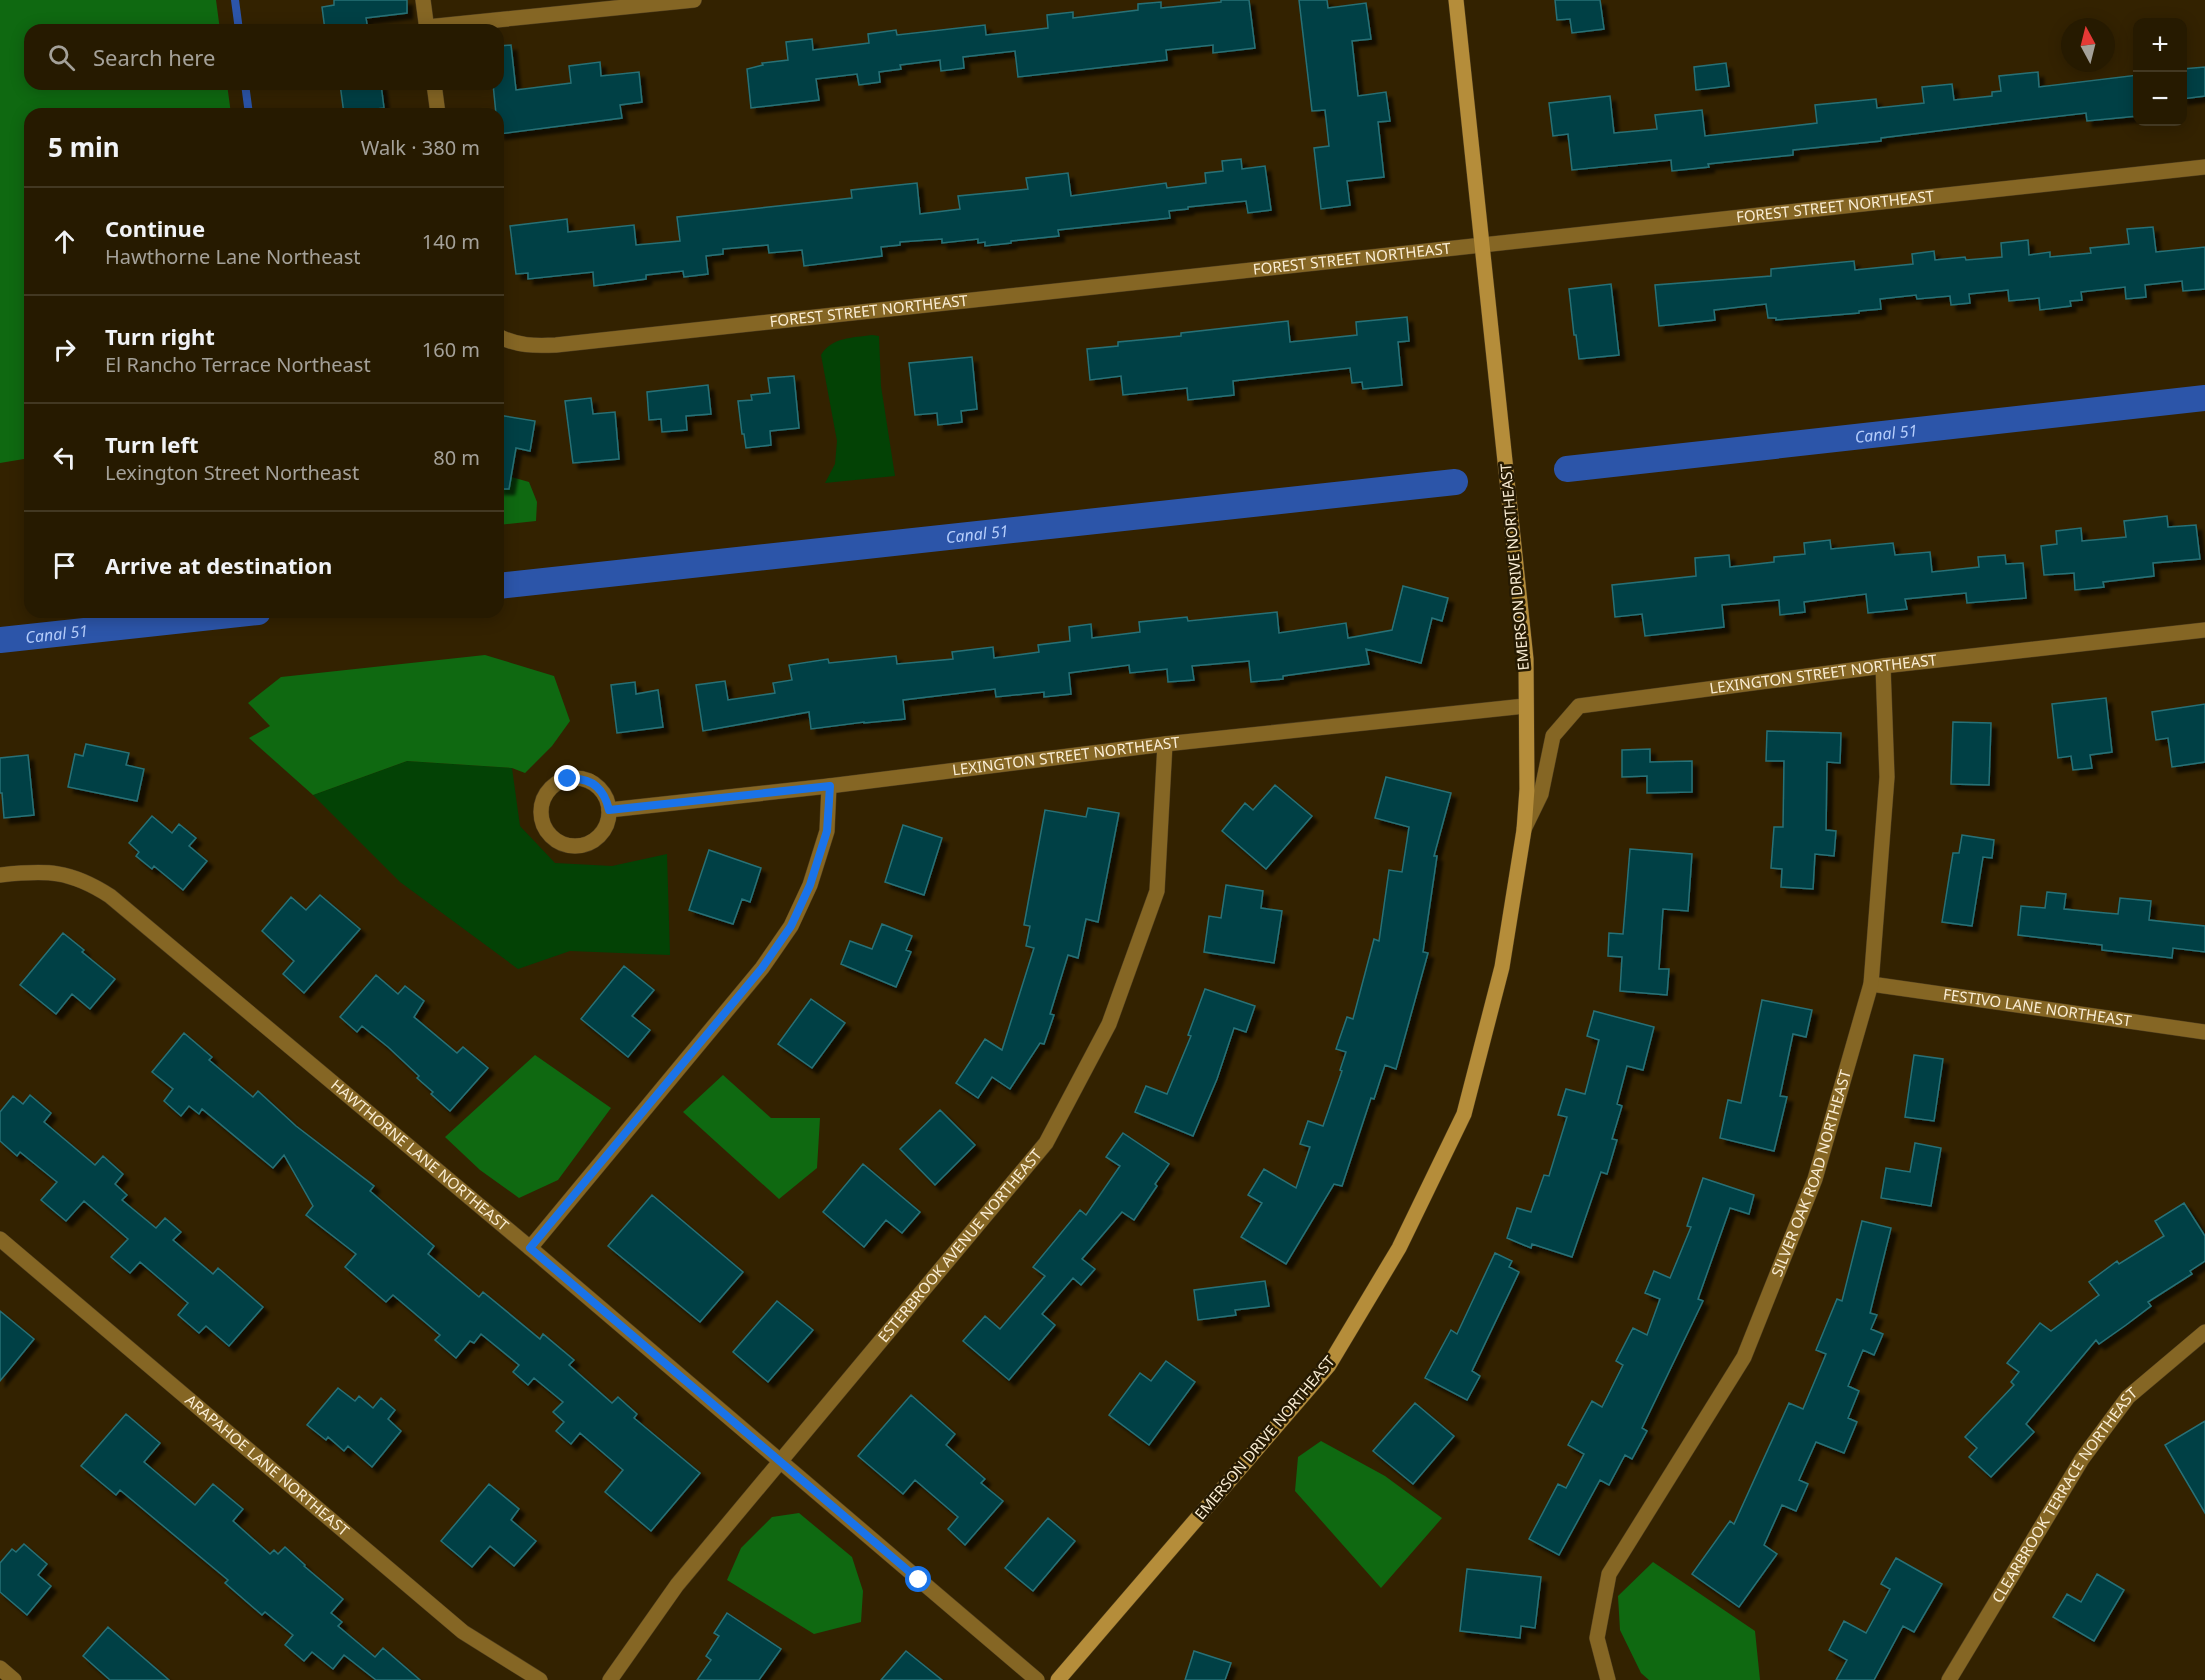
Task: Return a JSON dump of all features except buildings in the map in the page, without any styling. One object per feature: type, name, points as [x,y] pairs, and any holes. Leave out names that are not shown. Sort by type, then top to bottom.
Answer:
[{"type":"street","points":[[423,0],[426,24]]},
{"type":"street","points":[[465,24],[694,0]]},
{"type":"street","name":"EMERSON DRIVE NORTHEAST","points":[[1058,1680],[1329,1365],[1399,1248],[1464,1114],[1502,967],[1524,830],[1527,789],[1526,659],[1456,0]]},
{"type":"street","points":[[435,90],[437,108]]},
{"type":"street","name":"FOREST STREET NORTHEAST","points":[[504,339],[530,346],[556,345],[2205,167]]},
{"type":"street","name":"LEXINGTON STREET NORTHEAST","points":[[1524,830],[1541,794],[1553,736],[1579,706],[1883,666],[2205,630]]},
{"type":"street","name":"SILVER OAK ROAD NORTHEAST","points":[[1608,1680],[1597,1638],[1609,1574],[1744,1357],[1815,1179],[1871,984],[1887,777],[1883,666]]},
{"type":"street","name":"LEXINGTON STREET NORTHEAST","points":[[609,810],[830,786],[1165,744],[1525,706]]},
{"type":"street","name":"ESTERBROOK AVENUE NORTHEAST","points":[[610,1680],[677,1585],[1046,1143],[1109,1024],[1157,891],[1165,744]]},
{"type":"street","points":[[579,778],[600,788],[607,798],[609,810],[609,820],[597,838],[578,846],[558,841],[549,834],[541,814],[548,792],[557,784],[568,779],[579,778]]},
{"type":"street","points":[[530,1248],[762,968],[791,926],[810,885],[827,831],[830,786]]},
{"type":"street","name":"HAWTHORNE LANE NORTHEAST","points":[[0,875],[33,871],[59,873],[85,881],[110,896],[530,1248],[1037,1680]]},
{"type":"street","name":"FESTIVO LANE NORTHEAST","points":[[1871,984],[2205,1032]]},
{"type":"street","name":"ARAPAHOE LANE NORTHEAST","points":[[0,1239],[463,1632],[540,1680]]},
{"type":"street","name":"CLEARBROOK TERRACE NORTHEAST","points":[[1949,1680],[2082,1459],[2128,1397],[2205,1332]]},
{"type":"street","points":[[0,1668],[14,1680]]},
{"type":"green space","points":[[0,0],[216,0],[219,24],[24,24],[24,90],[228,90],[230,108],[24,108],[24,459],[0,463]]},
{"type":"green space","points":[[872,335],[879,336],[881,386],[895,476],[825,483],[835,464],[837,441],[821,355],[837,342]]},
{"type":"green space","points":[[504,475],[529,482],[537,502],[536,521],[504,524]]},
{"type":"green space","points":[[485,655],[554,676],[570,721],[552,746],[525,773],[512,768],[407,761],[313,795],[249,738],[270,726],[248,703],[281,677]]},
{"type":"green space","points":[[407,761],[512,768],[520,826],[555,863],[612,866],[667,854],[670,955],[570,951],[518,969],[400,882],[313,795]]},
{"type":"green space","points":[[535,1055],[611,1108],[558,1180],[519,1198],[480,1170],[445,1137]]},
{"type":"green space","points":[[723,1075],[771,1118],[820,1118],[817,1168],[779,1199],[683,1112]]},
{"type":"green space","points":[[1321,1441],[1385,1476],[1442,1518],[1381,1588],[1295,1491],[1298,1457]]},
{"type":"green space","points":[[799,1513],[852,1557],[863,1591],[861,1622],[814,1634],[727,1580],[741,1548],[772,1517]]},
{"type":"green space","points":[[1653,1562],[1755,1631],[1760,1680],[1649,1680],[1641,1673],[1620,1630],[1618,1596]]},
{"type":"waterway","points":[[235,0],[238,24]]},
{"type":"waterway","points":[[246,90],[248,108]]},
{"type":"waterway","name":"Canal 51","points":[[1567,469],[2205,398]]},
{"type":"waterway","name":"Canal 51","points":[[504,585],[1455,482]]},
{"type":"waterway","name":"Canal 51","points":[[0,640],[203,618]]},
{"type":"route","points":[[568,779],[579,778],[600,788],[607,798],[609,810],[830,786],[827,831],[810,885],[791,926],[762,968],[530,1248],[919,1580]]}]
